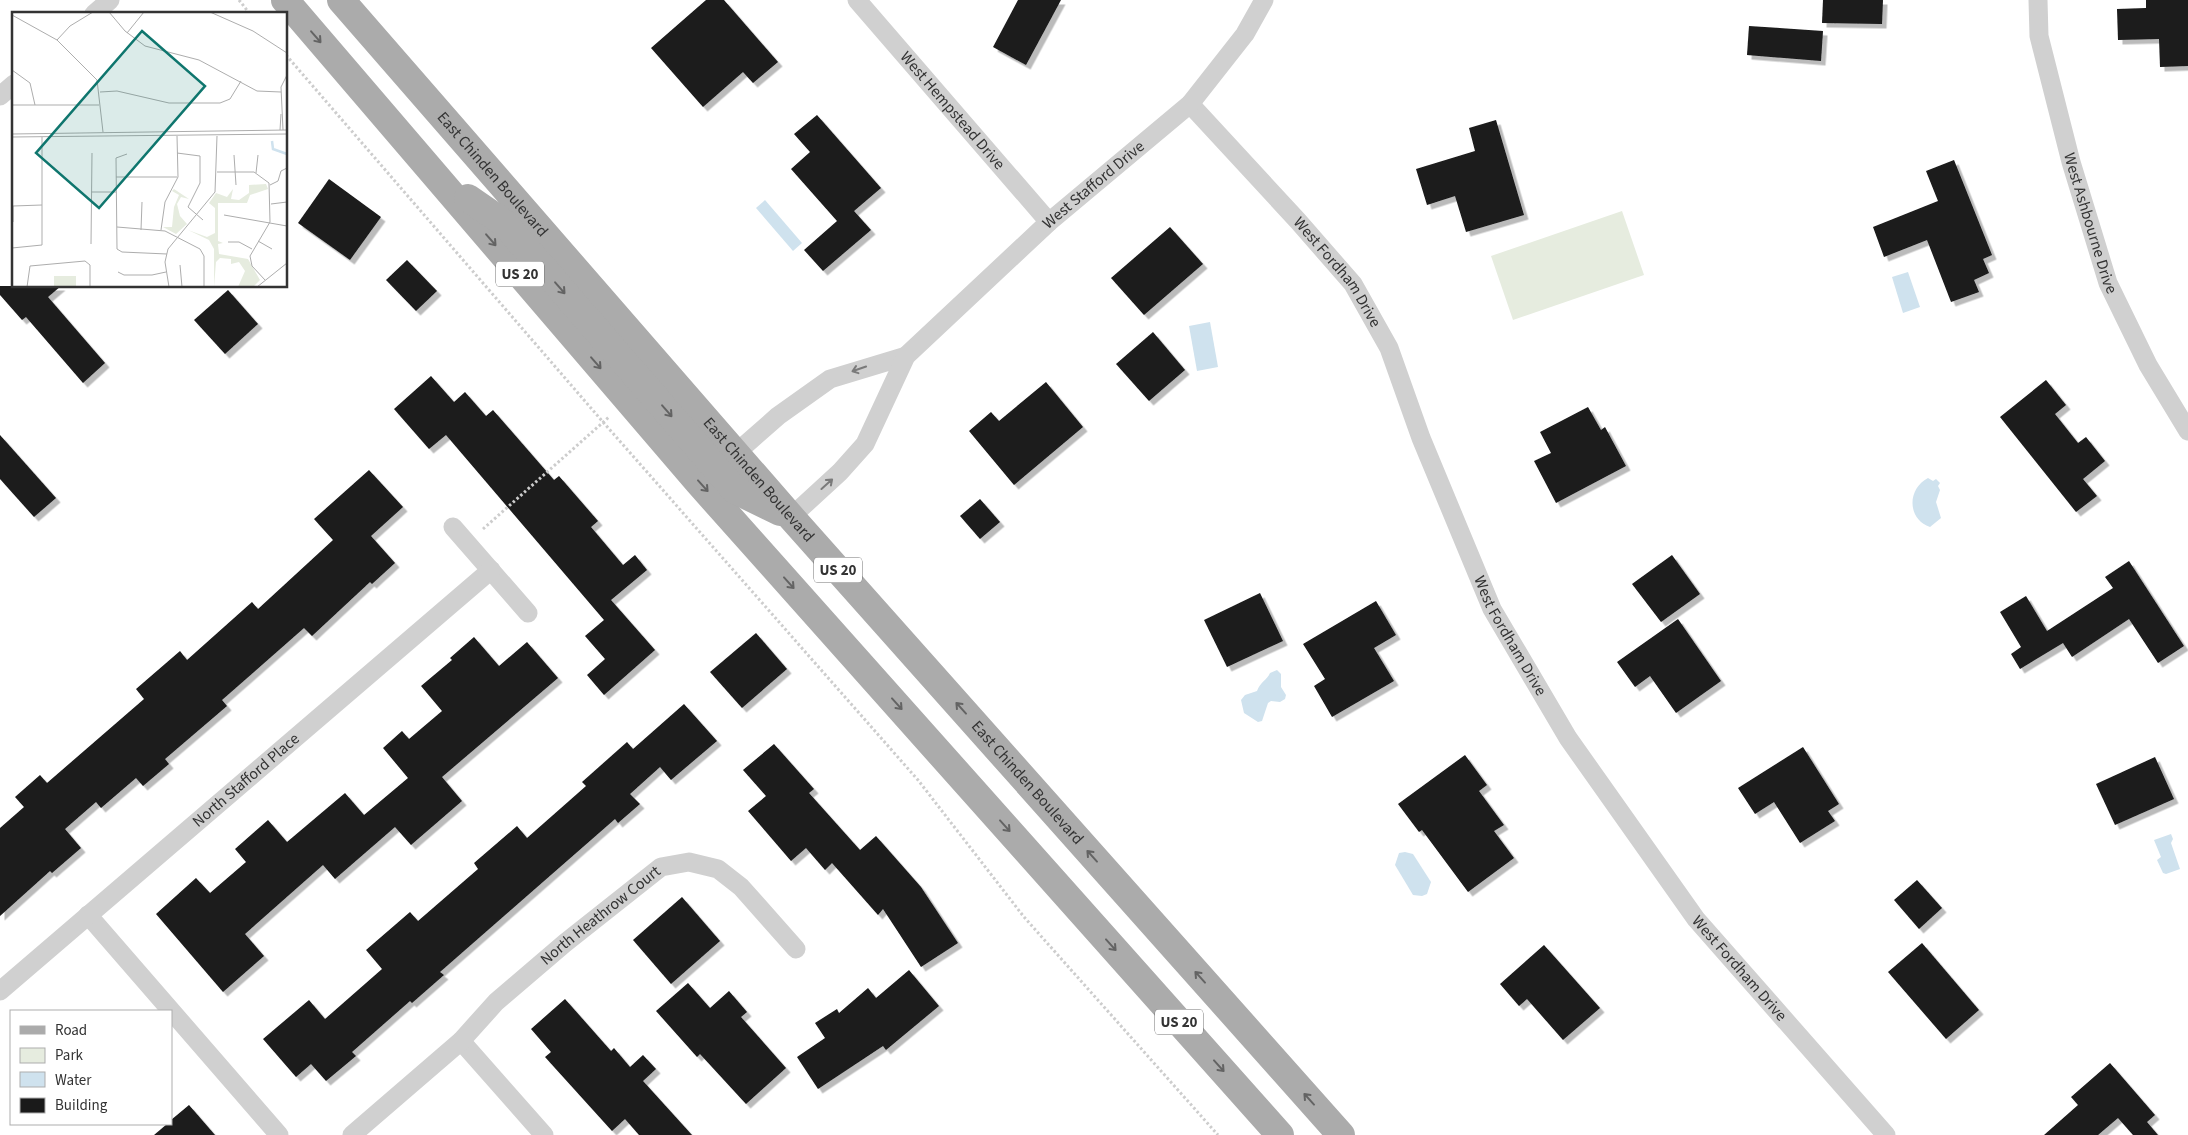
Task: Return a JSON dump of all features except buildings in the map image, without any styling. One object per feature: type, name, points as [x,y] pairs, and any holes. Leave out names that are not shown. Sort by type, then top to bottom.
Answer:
[{"type":"main road","name":"US 20","points":[[284,0],[628,400],[1280,1135]]},
{"type":"main road","name":"East Chinden Boulevard","points":[[341,0],[791,517],[1341,1135]]},
{"type":"main road","points":[[434,174],[504,223],[735,490],[791,517]]},
{"type":"street","points":[[96,12],[110,0]]},
{"type":"street","name":"West Hempstead Drive","points":[[857,0],[1049,222]]},
{"type":"street","name":"West Stafford Drive","points":[[791,517],[840,472],[865,444],[906,356],[1049,222],[1190,104],[1245,34],[1264,0]]},
{"type":"street","name":"West Ashbourne Drive","points":[[2038,0],[2039,36],[2071,162],[2108,283],[2148,365],[2188,431]]},
{"type":"street","points":[[0,96],[12,86]]},
{"type":"street","name":"West Fordham Drive","points":[[1190,104],[1298,221],[1353,284],[1389,348],[1420,438],[1492,609],[1568,738],[1696,919],[1886,1135]]},
{"type":"street","name":"West Stafford Drive","points":[[736,453],[778,416],[830,380],[906,356]]},
{"type":"street","points":[[454,527],[528,613]]},
{"type":"street","name":"North Stafford Place","points":[[0,990],[491,570]]},
{"type":"street","name":"North Heathrow Court","points":[[352,1135],[461,1040],[510,990],[661,866],[689,862],[718,869],[741,887],[796,949]]},
{"type":"street","points":[[88,915],[170,1010]]},
{"type":"street","points":[[172,1012],[279,1135]]},
{"type":"street","points":[[461,1040],[544,1135]]},
{"type":"path","points":[[239,0],[248,12]]},
{"type":"path","points":[[288,58],[603,422],[918,780],[1024,917],[1218,1135]]},
{"type":"path","points":[[467,543],[628,400]]},
{"type":"green space","points":[[1622,211],[1644,275],[1513,320],[1491,256]]},
{"type":"water","points":[[765,200],[802,243],[793,251],[756,208]]},
{"type":"water","points":[[1908,272],[1920,307],[1903,313],[1892,277]]},
{"type":"water","points":[[1210,322],[1218,367],[1197,371],[1189,326]]},
{"type":"water","points":[[1928,478],[1933,481],[1936,479],[1940,483],[1936,502],[1941,518],[1930,527],[1917,518],[1912,504],[1916,489]]},
{"type":"water","points":[[1277,670],[1281,674],[1281,687],[1286,695],[1285,699],[1280,702],[1271,701],[1268,703],[1262,721],[1258,722],[1244,713],[1241,700],[1245,695],[1257,691],[1270,673]]},
{"type":"water","points":[[2171,834],[2173,839],[2171,843],[2180,869],[2166,874],[2163,873],[2157,860],[2161,857],[2154,840]]},
{"type":"water","points":[[1399,853],[1413,854],[1431,882],[1427,894],[1422,896],[1413,895],[1395,865]]}]
